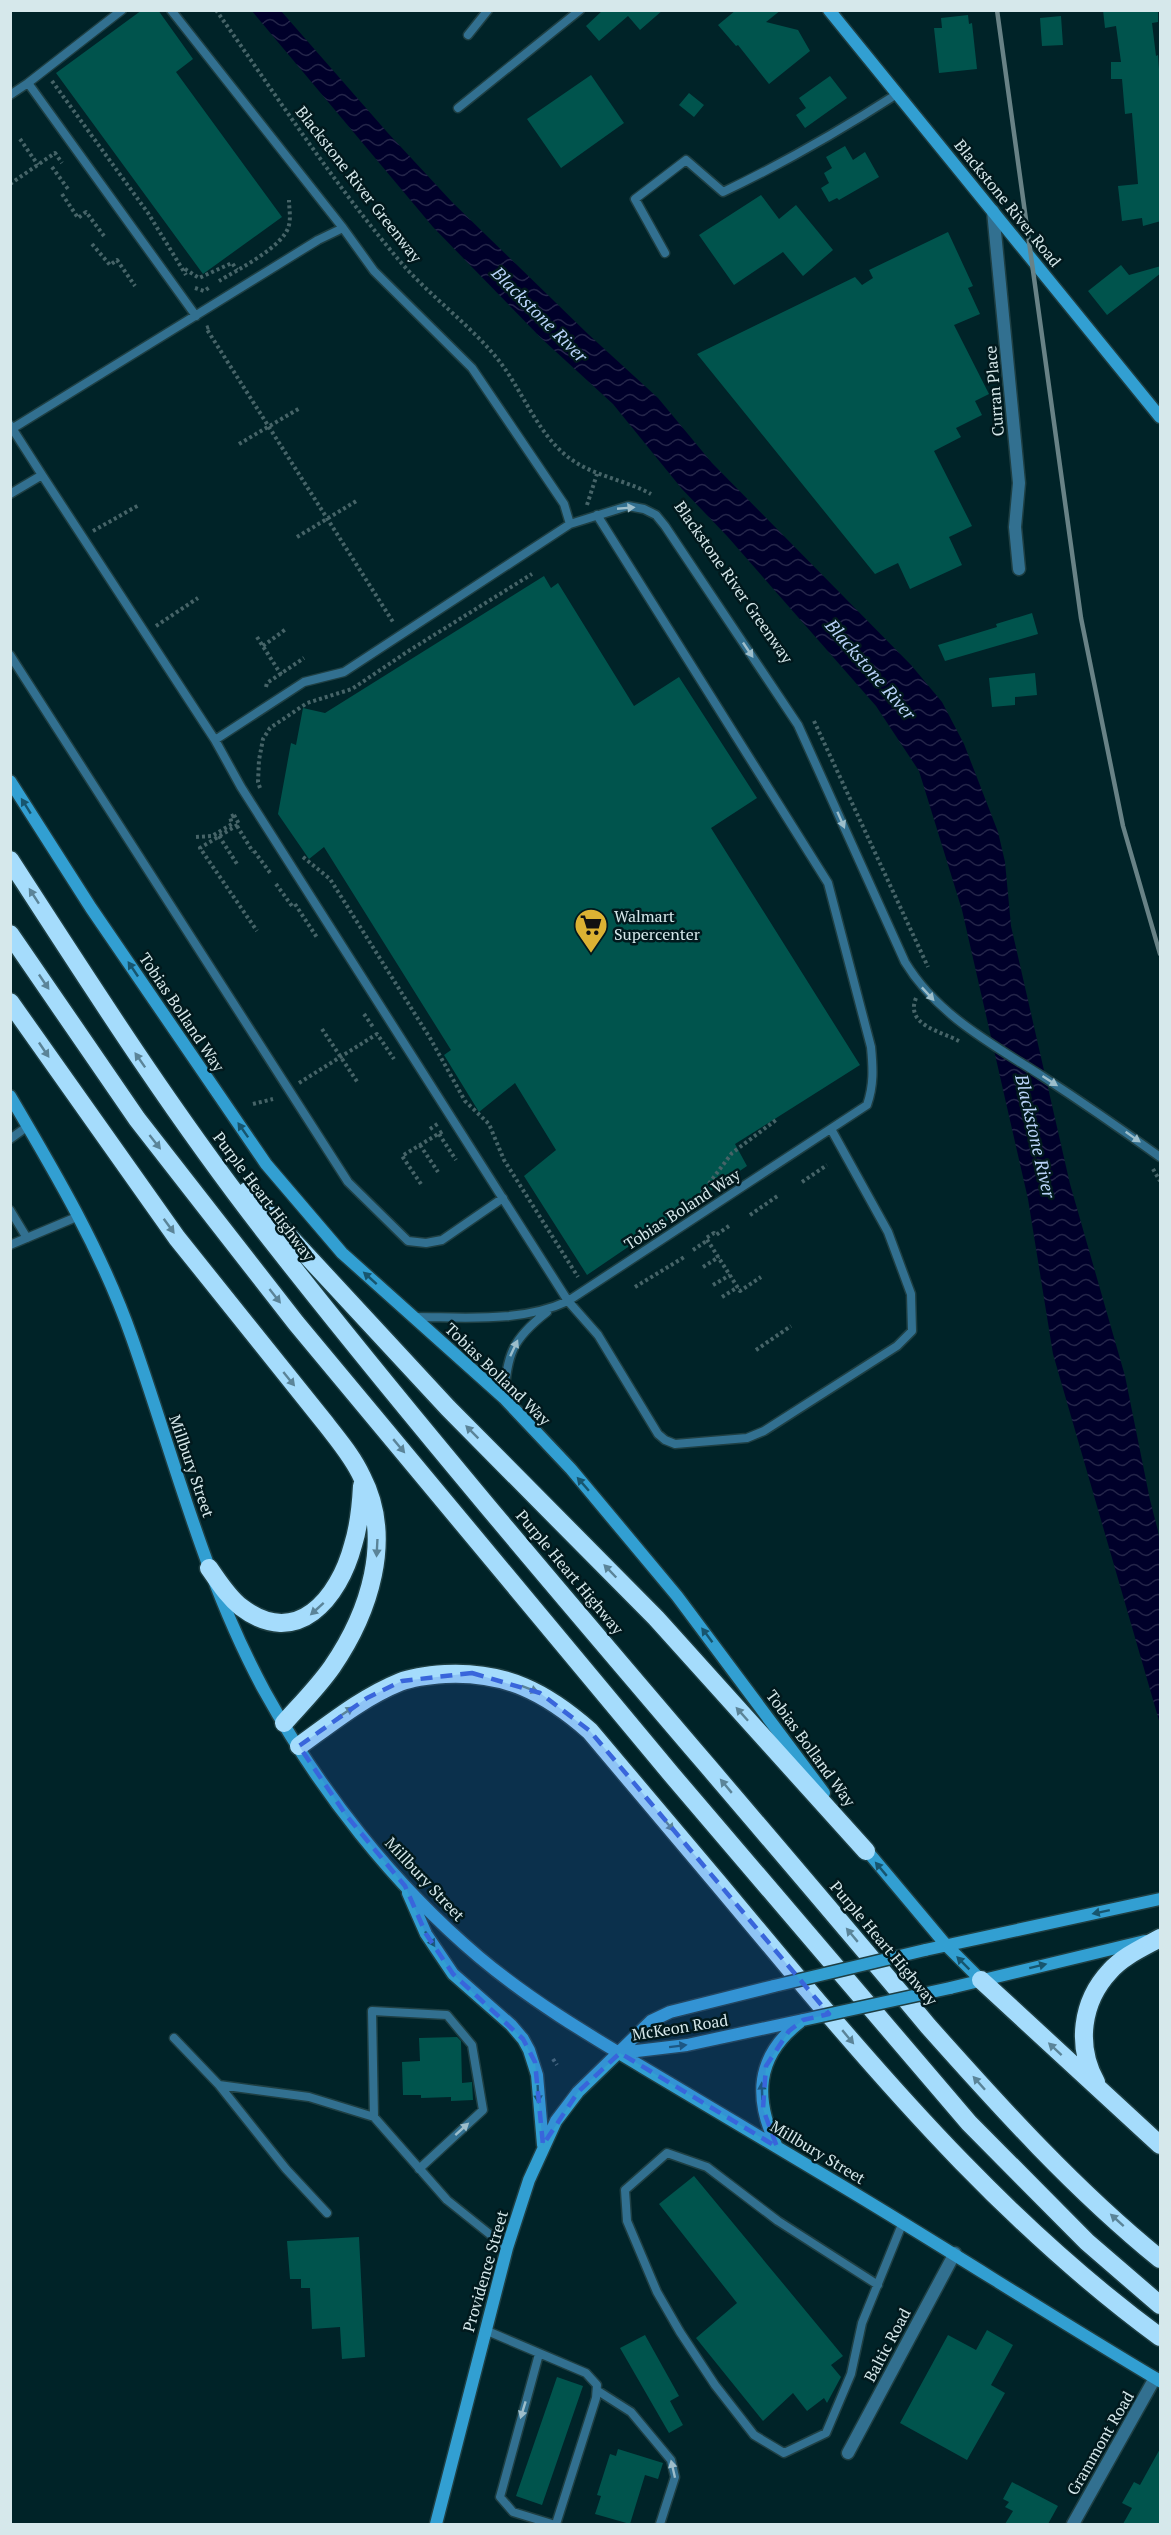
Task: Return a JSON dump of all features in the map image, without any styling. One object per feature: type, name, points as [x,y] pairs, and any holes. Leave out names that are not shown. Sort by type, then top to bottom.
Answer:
[{"type":"highway","name":"Purple Heart Highway","points":[[10,860],[119,1031],[186,1125],[272,1240],[471,1485],[928,2026],[1005,2112],[1103,2208],[1161,2259]]},
{"type":"highway","points":[[10,934],[137,1119],[296,1323],[680,1784],[969,2122],[1087,2242],[1161,2305]]},
{"type":"highway","points":[[10,1002],[177,1238],[326,1424],[363,1478],[375,1516],[377,1532],[374,1572],[368,1592],[356,1625],[343,1651],[330,1670],[284,1723]]},
{"type":"highway","points":[[186,1125],[448,1408],[656,1618],[866,1851]]},
{"type":"highway","points":[[209,1568],[226,1592],[256,1617],[275,1623],[291,1623],[304,1619],[326,1600],[347,1565],[358,1520],[363,1478]]},
{"type":"highway","points":[[299,1746],[367,1698],[402,1681],[435,1675],[472,1673],[506,1680],[540,1693],[567,1710],[590,1731],[875,2070],[927,2127],[974,2176],[1050,2248],[1110,2299],[1161,2337]]},
{"type":"highway","points":[[1102,2092],[1090,2071],[1084,2054],[1083,2033],[1087,2011],[1095,1990],[1111,1969],[1161,1938]]},
{"type":"highway","points":[[981,1980],[1161,2145]]},
{"type":"main road","name":"Blackstone River Road","points":[[829,10],[1161,417]]},
{"type":"main road","name":"Tobias Bolland Way","points":[[10,781],[91,908],[266,1164],[342,1253],[504,1398],[571,1469],[645,1555],[746,1686],[866,1851],[946,1945],[981,1980]]},
{"type":"main road","name":"Millbury Street","points":[[10,1096],[79,1216],[103,1267],[131,1335],[209,1568],[250,1664],[284,1723],[346,1815],[405,1887],[465,1944],[508,1980],[566,2022],[955,2253],[1158,2379]]},
{"type":"main road","points":[[405,1887],[426,1934],[453,1974],[511,2025],[530,2050],[537,2075],[543,2145]]},
{"type":"main road","name":"McKeon Road","points":[[620,2053],[651,2020],[670,2012],[946,1945],[1160,1899]]},
{"type":"main road","name":"McKeon Road","points":[[620,2053],[687,2045],[950,1988],[1161,1938]]},
{"type":"main road","points":[[777,2147],[763,2109],[762,2081],[766,2066],[780,2041],[803,2020]]},
{"type":"main road","name":"Providence Street","points":[[436,2524],[507,2248],[543,2145],[556,2121],[578,2092],[620,2053]]},
{"type":"street","name":"Curran Place","points":[[993,211],[1019,483],[1016,527],[1019,569]]},
{"type":"street","name":"Baltic Road","points":[[848,2453],[955,2253]]},
{"type":"street","name":"Grammont Road","points":[[1073,2524],[1158,2379]]},
{"type":"lane","points":[[10,94],[28,83],[122,10]]},
{"type":"lane","points":[[171,10],[343,228],[374,271],[472,368],[564,504],[570,524]]},
{"type":"lane","points":[[468,35],[488,10]]},
{"type":"lane","points":[[458,108],[580,10]]},
{"type":"lane","points":[[28,83],[196,316]]},
{"type":"lane","points":[[665,253],[634,200],[686,160],[723,192],[782,164],[897,94]]},
{"type":"lane","points":[[343,228],[318,240],[11,428],[215,740],[241,787],[568,1301],[598,1335],[658,1434],[665,1440],[675,1444],[747,1438],[764,1431],[890,1351],[912,1331],[911,1294],[888,1232],[831,1129]]},
{"type":"lane","points":[[10,494],[42,475]]},
{"type":"lane","points":[[215,740],[304,682],[344,672],[570,524],[628,506],[644,508],[656,515],[665,526],[798,725],[905,962],[924,989],[957,1021],[1105,1117],[1161,1157]]},
{"type":"lane","name":"Tobias Boland Way","points":[[413,1317],[513,1316],[548,1310],[568,1301],[867,1105],[872,1090],[874,1071],[871,1047],[828,883],[597,515]]},
{"type":"lane","points":[[10,655],[348,1182],[408,1241],[426,1243],[442,1240],[503,1198]]},
{"type":"lane","points":[[10,1139],[28,1126]]},
{"type":"lane","points":[[10,1210],[27,1238]]},
{"type":"lane","points":[[10,1245],[79,1216]]},
{"type":"lane","name":"Tobias Boland Way","points":[[504,1398],[506,1371],[513,1348],[525,1329],[548,1310]]},
{"type":"lane","points":[[374,2117],[372,2011],[447,2015],[472,2045],[483,2110],[419,2169]]},
{"type":"lane","points":[[174,2038],[219,2085],[286,2169],[327,2213]]},
{"type":"lane","points":[[219,2085],[309,2097],[374,2117],[447,2200],[507,2248]]},
{"type":"lane","points":[[878,2285],[778,2221],[707,2167],[667,2153],[625,2190],[627,2221],[657,2292],[680,2332],[715,2385],[754,2435],[784,2453],[826,2433],[851,2374],[862,2323],[878,2285],[903,2222]]},
{"type":"lane","points":[[486,2330],[586,2373],[595,2380],[598,2391],[554,2524],[513,2512],[500,2497],[539,2354]]},
{"type":"lane","points":[[598,2391],[631,2412],[671,2460],[676,2471],[674,2483],[660,2524]]},
{"type":"path","name":"Blackstone River Greenway","points":[[216,10],[336,180],[399,260],[500,363],[536,420],[561,451],[579,465],[597,474],[640,488],[654,496]]},
{"type":"path","points":[[50,78],[148,213],[188,277]]},
{"type":"path","points":[[20,140],[38,165]]},
{"type":"path","points":[[10,184],[55,153],[62,164]]},
{"type":"path","points":[[52,167],[68,189]]},
{"type":"path","points":[[62,194],[78,218],[86,212],[104,236]]},
{"type":"path","points":[[193,286],[204,291],[271,248],[285,234],[289,225],[289,200]]},
{"type":"path","points":[[92,244],[110,265],[117,260],[135,285]]},
{"type":"path","points":[[182,267],[199,278],[232,263],[237,270]]},
{"type":"path","points":[[213,324],[206,328],[393,622]]},
{"type":"path","points":[[239,444],[300,408]]},
{"type":"path","points":[[580,521],[597,474]]},
{"type":"path","points":[[297,537],[358,500]]},
{"type":"path","points":[[103,524],[139,505]]},
{"type":"path","points":[[263,796],[258,782],[259,760],[263,740],[270,728],[307,703],[352,689],[532,574]]},
{"type":"path","points":[[163,621],[198,598]]},
{"type":"path","points":[[263,646],[286,629]]},
{"type":"path","points":[[257,637],[282,676]]},
{"type":"path","points":[[266,687],[267,683],[282,676],[304,658]]},
{"type":"path","points":[[811,717],[930,969],[932,978],[916,997],[912,1007],[913,1014],[920,1022],[966,1045]]},
{"type":"path","points":[[196,837],[212,836],[232,824],[230,817],[234,815],[239,824],[237,826],[271,874]]},
{"type":"path","points":[[237,826],[200,848],[257,931]]},
{"type":"path","points":[[219,836],[237,864]]},
{"type":"path","points":[[298,854],[330,879],[430,1038],[465,1101],[489,1124],[504,1160],[576,1276],[580,1278]]},
{"type":"path","points":[[276,884],[323,946]]},
{"type":"path","points":[[364,1014],[373,1027]]},
{"type":"path","points":[[322,1029],[358,1083]]},
{"type":"path","points":[[295,1085],[377,1034],[394,1059]]},
{"type":"path","points":[[253,1104],[273,1099]]},
{"type":"path","points":[[421,1184],[402,1156],[443,1131],[435,1114]]},
{"type":"path","points":[[691,1206],[732,1153],[776,1120]]},
{"type":"path","points":[[430,1128],[439,1123]]},
{"type":"path","points":[[439,1134],[456,1160]]},
{"type":"path","points":[[420,1145],[438,1172]]},
{"type":"path","points":[[801,1182],[827,1165]]},
{"type":"path","points":[[750,1215],[779,1195]]},
{"type":"path","points":[[729,1226],[716,1235],[714,1233],[706,1238],[740,1291],[761,1277]]},
{"type":"path","points":[[693,1250],[708,1240]]},
{"type":"path","points":[[635,1287],[686,1256]]},
{"type":"path","points":[[703,1268],[719,1257]]},
{"type":"path","points":[[714,1285],[730,1275]]},
{"type":"path","points":[[722,1297],[738,1287]]},
{"type":"path","points":[[756,1350],[791,1326]]},
{"type":"path","points":[[556,2054],[553,2059],[557,2065]]},
{"type":"highlighted area","points":[[472,1673],[540,1693],[590,1731],[829,2014],[803,2020],[789,2031],[766,2066],[763,2109],[777,2147],[620,2053],[578,2092],[543,2145],[535,2062],[523,2039],[453,1974],[426,1934],[405,1886],[346,1815],[299,1746],[367,1698],[402,1681]]},
{"type":"water","name":"Blackstone River","points":[[252,11],[281,11],[452,202],[588,334],[658,398],[712,463],[911,665],[942,702],[964,744],[998,832],[1005,862],[1011,926],[1070,1184],[1125,1376],[1160,1544],[1160,1724],[1053,1354],[1028,1199],[962,910],[919,771],[876,706],[727,536],[682,489],[613,404],[542,339],[433,227]]},
{"type":"building","points":[[142,10],[158,10],[193,59],[176,72],[282,217],[203,274],[56,73]]},
{"type":"building","points":[[603,10],[663,10],[640,30],[628,16],[599,41],[586,26]]},
{"type":"building","points":[[736,10],[781,10],[766,22],[798,30],[810,51],[769,84],[738,45],[736,46],[718,25]]},
{"type":"building","points":[[1103,10],[1158,10],[1158,22],[1152,23],[1156,56],[1158,55],[1161,97],[1161,221],[1143,226],[1142,218],[1122,221],[1118,186],[1138,184],[1132,113],[1125,114],[1122,79],[1111,79],[1111,62],[1121,62],[1116,26],[1105,28]]},
{"type":"building","points":[[968,15],[969,24],[972,23],[977,69],[939,73],[934,28],[942,28],[941,18]]},
{"type":"building","points":[[1061,16],[1063,45],[1042,46],[1040,18]]},
{"type":"building","points":[[591,75],[624,123],[561,168],[527,119]]},
{"type":"building","points":[[830,76],[847,98],[805,128],[796,115],[806,108],[799,98]]},
{"type":"building","points":[[689,93],[704,105],[694,117],[679,105]]},
{"type":"building","points":[[845,146],[853,160],[865,152],[879,177],[839,200],[837,198],[829,202],[821,188],[829,183],[824,173],[832,168],[826,157]]},
{"type":"building","points":[[761,195],[779,219],[796,205],[833,250],[803,276],[783,252],[734,285],[699,235]]},
{"type":"building","points":[[948,232],[973,286],[968,288],[980,314],[954,325],[989,394],[975,401],[982,415],[956,428],[961,437],[934,451],[972,526],[949,537],[962,565],[910,589],[898,563],[875,574],[697,354],[855,277],[862,285],[873,278],[869,270]]},
{"type":"building","points":[[1121,265],[1129,275],[1161,266],[1161,273],[1107,315],[1088,291]]},
{"type":"building","name":"Walmart Supercenter","points":[[544,576],[551,588],[558,583],[634,706],[679,677],[757,798],[711,828],[860,1065],[735,1144],[747,1166],[587,1275],[524,1176],[556,1150],[515,1083],[479,1112],[444,1055],[451,1050],[324,847],[309,859],[278,814],[291,743],[296,745],[303,708],[325,713]]},
{"type":"building","points":[[1032,613],[1038,634],[945,661],[938,645],[997,627],[996,624]]},
{"type":"building","points":[[1035,673],[1037,695],[1015,697],[1015,705],[992,707],[989,678]]},
{"type":"building","points":[[457,2037],[461,2041],[462,2083],[472,2082],[473,2100],[451,2101],[451,2097],[421,2098],[421,2095],[403,2095],[402,2062],[420,2061],[419,2038]]},
{"type":"building","points":[[694,2176],[843,2356],[831,2365],[841,2377],[827,2403],[824,2398],[807,2411],[793,2393],[763,2421],[696,2338],[737,2303],[659,2204]]},
{"type":"building","points":[[359,2237],[365,2357],[342,2359],[340,2327],[312,2329],[310,2288],[301,2288],[301,2279],[290,2279],[287,2241]]},
{"type":"building","points":[[987,2330],[1013,2345],[991,2385],[1005,2393],[967,2460],[900,2423],[948,2335],[976,2350]]},
{"type":"building","points":[[645,2335],[679,2396],[670,2401],[683,2425],[669,2433],[620,2348]]},
{"type":"building","points":[[557,2377],[583,2386],[542,2505],[516,2496]]},
{"type":"building","points":[[1161,2447],[1161,2524],[1123,2524],[1132,2508],[1122,2503],[1134,2482],[1140,2485]]},
{"type":"building","points":[[618,2449],[663,2463],[658,2479],[645,2475],[630,2524],[595,2514],[601,2496],[597,2495],[610,2454],[616,2456]]},
{"type":"building","points":[[1012,2482],[1058,2506],[1048,2524],[1005,2524],[1013,2511],[1005,2507],[1009,2502],[1003,2499]]},
{"type":"railway","points":[[997,10],[1081,618],[1123,826],[1160,954]]},
{"type":"place","name":"Walmart Supercenter","points":[[591,954]]}]
